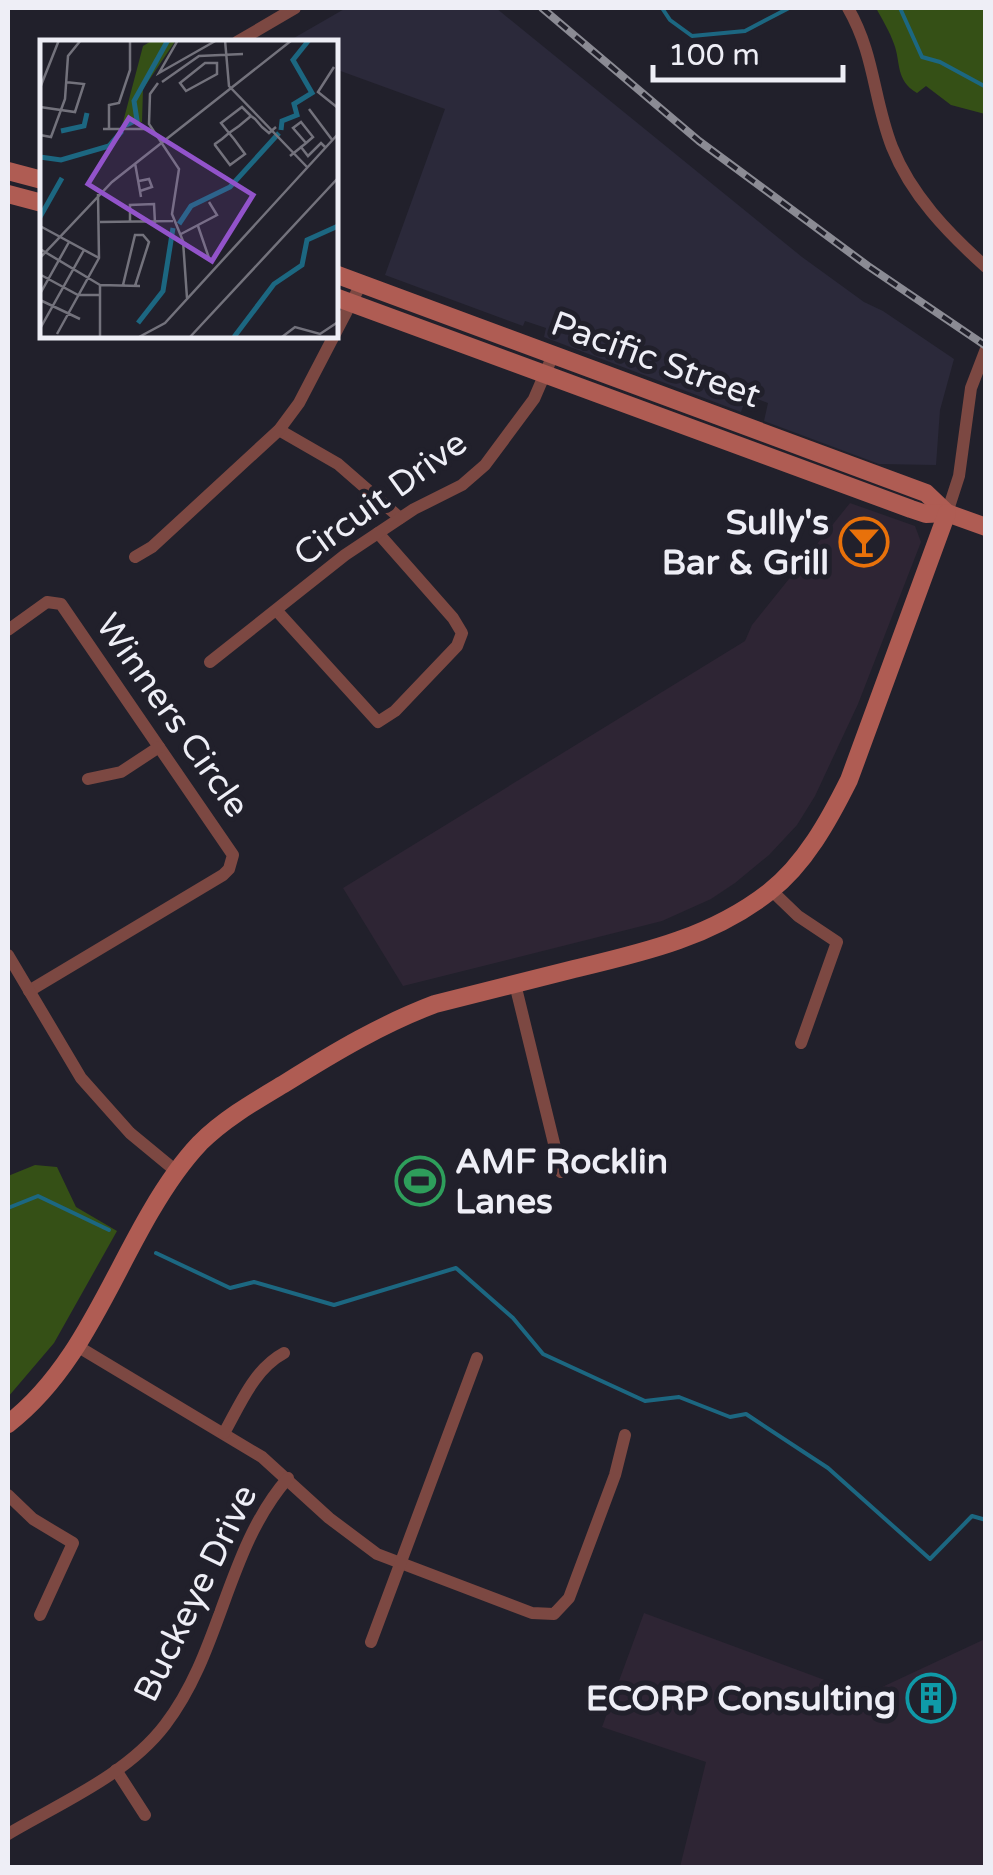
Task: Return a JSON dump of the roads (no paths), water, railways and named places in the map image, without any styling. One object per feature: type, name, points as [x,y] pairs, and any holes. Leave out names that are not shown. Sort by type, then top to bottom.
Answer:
[{"type":"main road","points":[[8,171],[40,179]]},
{"type":"main road","points":[[8,194],[40,202]]},
{"type":"main road","name":"Pacific Street","points":[[338,275],[926,493],[947,514]]},
{"type":"main road","name":"Pacific Street","points":[[343,300],[926,514],[947,514],[986,528]]},
{"type":"main road","points":[[8,1424],[42,1391],[77,1346],[176,1171],[201,1142],[232,1116],[357,1039],[435,1004],[669,946],[728,920],[772,890],[806,852],[831,816],[849,780],[947,514]]},
{"type":"street","points":[[240,40],[295,8]]},
{"type":"street","points":[[848,8],[864,34],[892,147],[910,182],[930,212],[986,267]]},
{"type":"street","points":[[343,300],[361,284]]},
{"type":"street","points":[[135,556],[152,547],[279,430],[299,403],[327,338]]},
{"type":"street","points":[[947,514],[959,476],[971,388],[986,349]]},
{"type":"street","name":"Circuit Drive","points":[[210,662],[378,532],[462,485],[485,466],[534,398],[552,355]]},
{"type":"street","points":[[279,430],[351,474],[400,518]]},
{"type":"street","points":[[277,611],[378,722],[394,710],[457,646],[462,633],[378,532]]},
{"type":"street","name":"Winners Circle","points":[[8,630],[47,602],[61,604],[233,856],[229,869],[28,991]]},
{"type":"street","points":[[88,779],[121,772],[159,747]]},
{"type":"street","points":[[772,890],[798,916],[836,942],[801,1043]]},
{"type":"street","points":[[8,956],[81,1078],[130,1132],[176,1171]]},
{"type":"street","points":[[515,984],[561,1172]]},
{"type":"street","points":[[77,1346],[262,1457],[351,1537],[401,1566],[532,1614],[554,1614],[561,1609],[576,1582],[626,1436]]},
{"type":"street","points":[[224,1434],[256,1378],[284,1353]]},
{"type":"street","points":[[371,1642],[477,1358]]},
{"type":"street","name":"Buckeye Drive","points":[[8,1834],[116,1770],[151,1741],[179,1706],[249,1534],[288,1478]]},
{"type":"street","points":[[8,1495],[33,1519],[73,1543],[40,1615]]},
{"type":"street","points":[[116,1770],[145,1815]]},
{"type":"waterway","points":[[662,8],[670,20],[692,36],[745,31],[789,8]]},
{"type":"waterway","points":[[900,8],[922,57],[940,62],[986,87]]},
{"type":"waterway","points":[[8,1208],[38,1196],[109,1230]]},
{"type":"waterway","points":[[156,1253],[230,1288],[254,1282],[334,1305],[456,1268],[513,1318],[543,1354],[645,1401],[679,1397],[730,1417],[746,1414],[828,1468],[930,1559],[972,1516],[986,1520]]},
{"type":"railway","points":[[542,8],[699,141],[868,266],[986,346]]},
{"type":"place","name":"Sully's Bar & Grill","points":[[864,542]]},
{"type":"place","name":"AMF Rocklin Lanes","points":[[420,1181]]},
{"type":"place","name":"ECORP Consulting","points":[[931,1698]]}]
